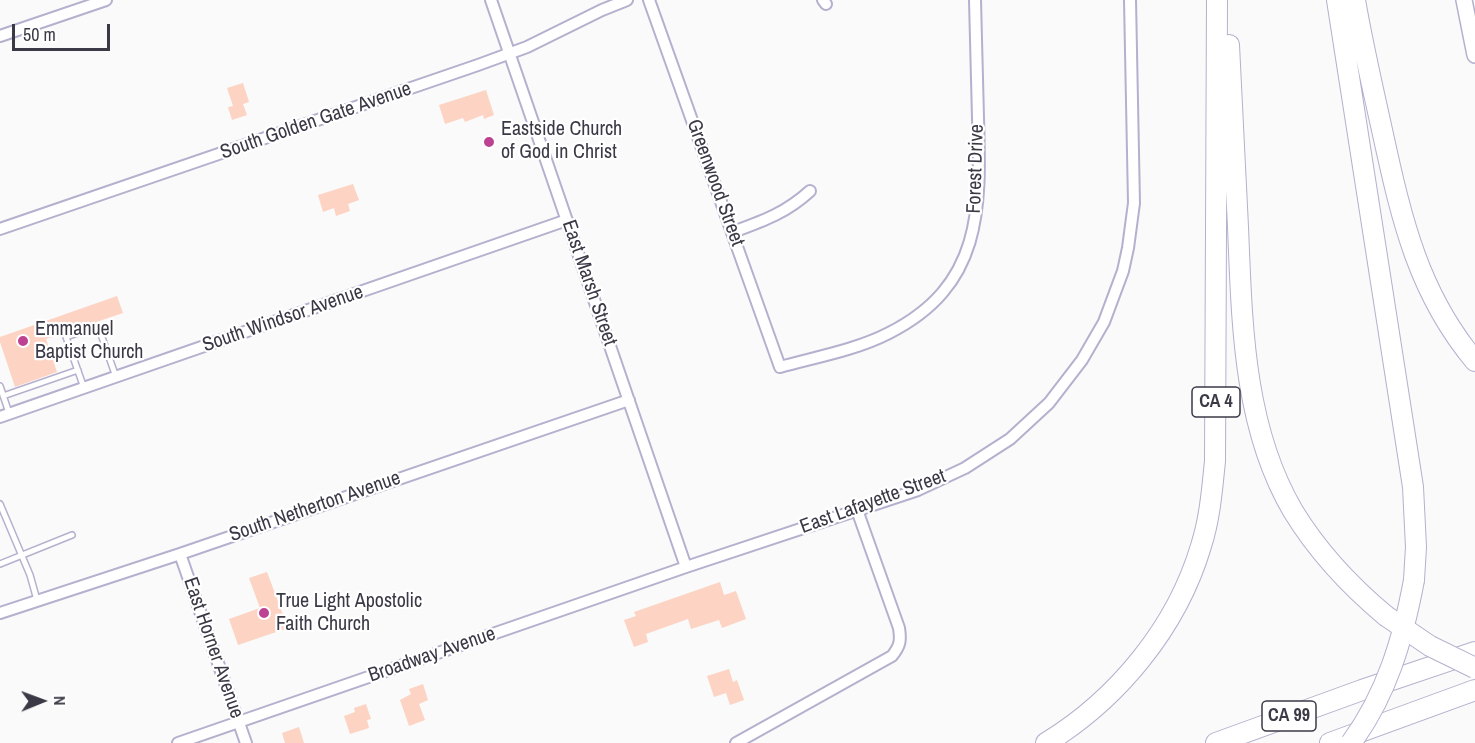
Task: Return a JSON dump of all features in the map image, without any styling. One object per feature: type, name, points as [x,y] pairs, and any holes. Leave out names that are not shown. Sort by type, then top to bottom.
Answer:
[{"type":"highway","name":"CA 4","points":[[1046,743],[1088,715],[1112,693],[1155,639],[1174,610],[1190,578],[1201,547],[1210,508],[1215,461],[1217,0]]},
{"type":"highway","points":[[1227,0],[1240,265],[1248,360],[1256,419],[1271,464],[1293,510],[1320,551],[1341,574],[1386,616],[1430,646],[1475,668]]},
{"type":"highway","points":[[1337,0],[1413,487],[1416,546],[1414,580],[1400,646],[1374,707],[1351,743]]},
{"type":"highway","points":[[1355,0],[1396,193],[1415,259],[1443,317],[1475,361]]},
{"type":"highway","name":"CA 99","points":[[1216,743],[1475,652]]},
{"type":"highway","name":"CA 99","points":[[1330,743],[1475,690]]},
{"type":"street","points":[[0,36],[106,0]]},
{"type":"street","name":"East Marsh Street","points":[[491,0],[686,567]]},
{"type":"street","name":"South Golden Gate Avenue","points":[[0,229],[527,47],[627,0]]},
{"type":"street","name":"Greenwood Street","points":[[649,0],[780,367]]},
{"type":"street","name":"Forest Drive","points":[[780,367],[869,342],[888,334],[933,303],[956,274],[973,233],[979,189],[975,0]]},
{"type":"street","name":"East Lafayette Street","points":[[686,567],[918,490],[965,468],[1010,439],[1049,403],[1067,382],[1083,360],[1104,322],[1123,271],[1128,248],[1134,203],[1130,0]]},
{"type":"street","points":[[1464,0],[1475,55]]},
{"type":"street","points":[[733,232],[778,215],[795,205],[810,191]]},
{"type":"street","name":"South Windsor Avenue","points":[[4,416],[567,220]]},
{"type":"street","name":"South Netherton Avenue","points":[[0,613],[180,554],[629,400]]},
{"type":"street","points":[[736,743],[892,656],[899,648],[901,640],[899,628],[856,510]]},
{"type":"street","name":"East Horner Avenue","points":[[180,554],[246,743]]},
{"type":"street","name":"Broadway Avenue","points":[[178,743],[686,567]]},
{"type":"lane","points":[[84,388],[66,337],[98,326],[116,377]]},
{"type":"lane","points":[[3,396],[78,370]]},
{"type":"lane","points":[[0,386],[4,416]]},
{"type":"lane","points":[[0,504],[30,575],[37,600]]},
{"type":"lane","points":[[0,564],[72,535]]},
{"type":"building","points":[[243,83],[249,102],[243,104],[247,115],[232,120],[228,107],[233,106],[227,88]]},
{"type":"building","points":[[486,90],[494,115],[484,119],[483,115],[465,122],[463,118],[445,124],[439,105]]},
{"type":"building","points":[[353,184],[359,200],[348,204],[350,211],[336,216],[334,208],[323,212],[318,195]]},
{"type":"building","name":"Emmanuel Baptist Church","points":[[117,296],[123,313],[46,339],[57,372],[15,387],[0,337]]},
{"type":"building","name":"True Light Apostolic Faith Church","points":[[267,572],[288,628],[238,645],[229,619],[260,608],[249,578]]},
{"type":"building","points":[[720,582],[724,595],[736,591],[746,619],[722,628],[719,620],[691,629],[688,619],[646,634],[648,642],[634,647],[624,620],[636,616],[634,612]]},
{"type":"building","points":[[729,669],[733,682],[737,680],[744,700],[730,705],[726,693],[714,697],[707,676]]},
{"type":"building","points":[[423,684],[428,700],[419,704],[425,720],[409,726],[400,700],[411,694],[409,689]]},
{"type":"building","points":[[366,704],[371,719],[367,720],[369,728],[350,734],[344,716],[355,712],[354,708]]},
{"type":"building","points":[[299,727],[304,743],[285,743],[282,733]]},
{"type":"place","name":"Eastside Church of God in Christ","points":[[489,142]]},
{"type":"place","name":"Emmanuel Baptist Church","points":[[23,341]]},
{"type":"place","name":"True Light Apostolic Faith Church","points":[[264,613]]}]
